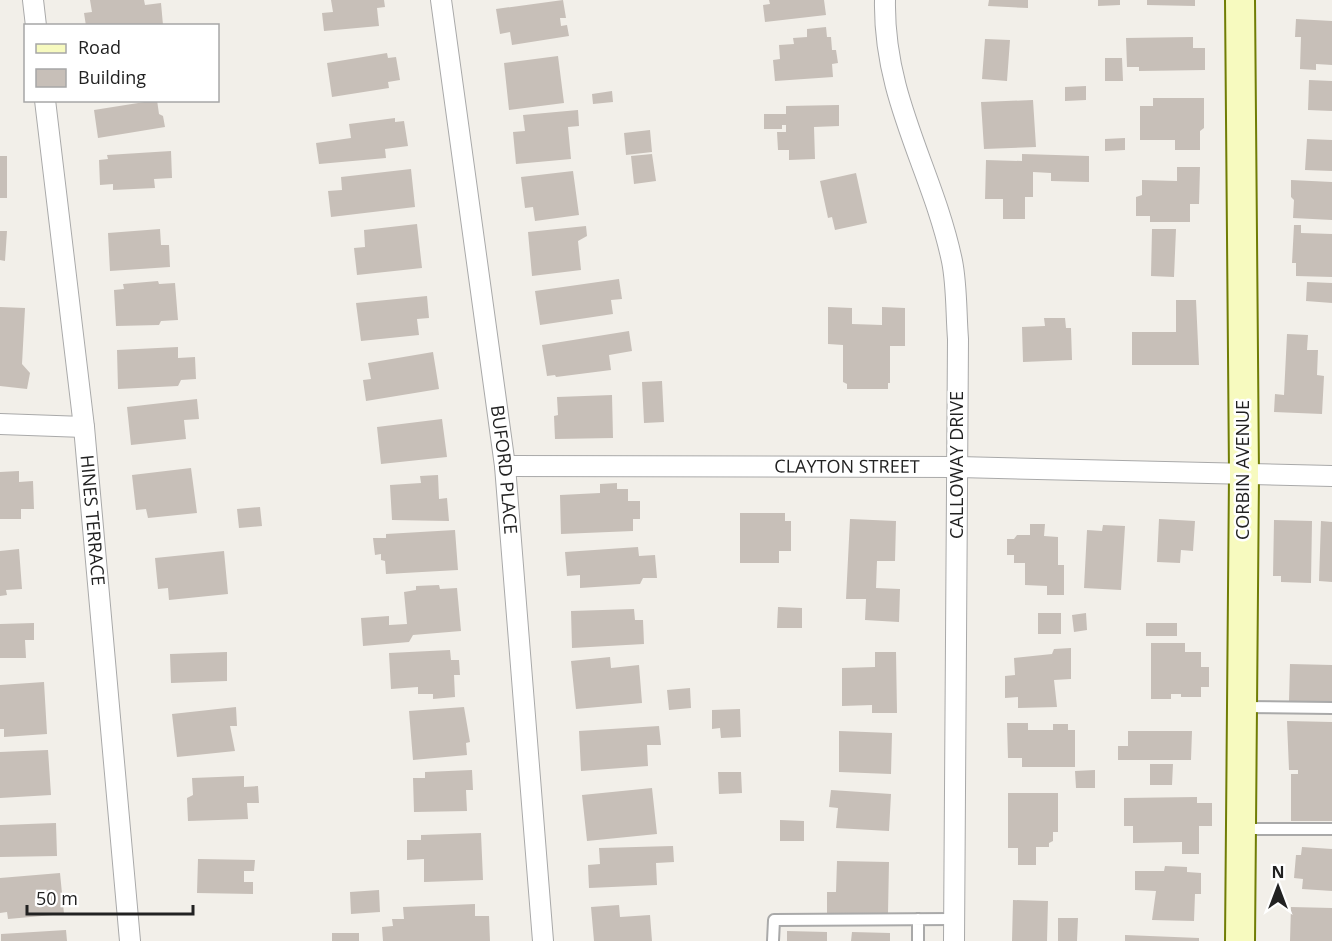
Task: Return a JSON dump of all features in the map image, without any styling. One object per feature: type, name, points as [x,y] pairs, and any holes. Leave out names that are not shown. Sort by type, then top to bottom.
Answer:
[{"type":"street","points":[[33,0],[36,24]]},
{"type":"street","name":"BUFORD PLACE","points":[[441,0],[505,466],[543,941]]},
{"type":"street","name":"CALLOWAY DRIVE","points":[[885,0],[889,60],[906,126],[952,262],[958,339],[954,941]]},
{"type":"street","name":"CORBIN AVENUE","points":[[1240,0],[1244,474],[1240,941]]},
{"type":"street","name":"HINES TERRACE","points":[[45,102],[84,427],[130,941]]},
{"type":"street","points":[[0,424],[84,427]]},
{"type":"street","name":"CLAYTON STREET","points":[[505,466],[958,467],[1332,476]]},
{"type":"lane","points":[[1242,707],[1332,708]]},
{"type":"lane","points":[[1241,828],[1332,829]]},
{"type":"lane","points":[[918,919],[918,941]]},
{"type":"lane","points":[[773,941],[774,920],[954,919]]},
{"type":"building","points":[[90,0],[144,0],[145,5],[161,3],[163,24],[86,24],[84,13],[92,12]]},
{"type":"building","points":[[331,0],[384,0],[385,7],[377,8],[379,26],[324,31],[322,13],[333,12]]},
{"type":"building","points":[[563,0],[566,18],[560,18],[561,26],[567,25],[569,36],[512,45],[510,32],[500,34],[496,9]]},
{"type":"building","points":[[769,0],[824,0],[826,15],[765,22],[763,5],[770,4]]},
{"type":"building","points":[[989,0],[1028,0],[1028,8],[988,6]]},
{"type":"building","points":[[1098,0],[1120,0],[1120,5],[1098,6]]},
{"type":"building","points":[[1147,0],[1195,0],[1195,6],[1147,5]]},
{"type":"building","points":[[1296,19],[1332,21],[1332,65],[1316,64],[1316,70],[1300,69],[1301,37],[1295,37]]},
{"type":"building","points":[[826,27],[827,37],[831,37],[832,50],[836,50],[838,63],[832,64],[833,77],[775,81],[773,60],[780,59],[779,45],[794,44],[793,38],[807,37],[807,29]]},
{"type":"building","points":[[1193,37],[1193,48],[1205,48],[1205,70],[1139,71],[1139,67],[1127,67],[1126,38]]},
{"type":"building","points":[[985,39],[1010,40],[1007,81],[982,79]]},
{"type":"building","points":[[387,53],[388,58],[396,57],[400,80],[388,82],[389,88],[332,97],[327,63]]},
{"type":"building","points":[[558,56],[564,103],[509,110],[504,63]]},
{"type":"building","points":[[1105,58],[1122,58],[1123,81],[1105,81]]},
{"type":"building","points":[[1309,80],[1332,81],[1332,111],[1308,110]]},
{"type":"building","points":[[1086,86],[1086,100],[1065,101],[1065,87]]},
{"type":"building","points":[[612,91],[613,102],[593,104],[592,94]]},
{"type":"building","points":[[1153,98],[1204,98],[1204,128],[1200,131],[1200,150],[1175,150],[1175,140],[1140,140],[1140,106],[1153,106]]},
{"type":"building","points":[[1033,100],[1036,147],[984,149],[981,102]]},
{"type":"building","points":[[157,102],[159,114],[163,116],[165,127],[98,138],[94,110]]},
{"type":"building","points":[[839,105],[839,126],[814,127],[815,159],[789,160],[789,150],[778,150],[777,132],[786,132],[786,125],[782,125],[782,129],[764,129],[764,114],[786,114],[786,106]]},
{"type":"building","points":[[578,110],[579,126],[568,127],[571,159],[516,164],[513,132],[525,131],[523,115]]},
{"type":"building","points":[[395,118],[395,122],[404,121],[408,146],[385,149],[386,158],[319,164],[316,143],[351,138],[349,124]]},
{"type":"building","points":[[650,130],[652,152],[626,155],[624,133]]},
{"type":"building","points":[[1125,138],[1125,150],[1105,151],[1105,139]]},
{"type":"building","points":[[1307,139],[1332,140],[1332,171],[1305,170]]},
{"type":"building","points":[[171,151],[172,178],[154,179],[155,188],[113,190],[113,184],[100,185],[99,160],[108,159],[107,155]]},
{"type":"building","points":[[652,154],[656,181],[634,184],[631,156]]},
{"type":"building","points":[[1022,154],[1089,156],[1089,182],[1051,181],[1051,173],[1033,172],[1033,197],[1025,197],[1025,219],[1003,219],[1003,199],[985,199],[986,160],[1022,161]]},
{"type":"building","points":[[0,156],[7,156],[7,198],[0,198]]},
{"type":"building","points":[[1177,167],[1200,167],[1199,204],[1190,204],[1190,222],[1150,222],[1150,216],[1136,216],[1136,197],[1142,195],[1142,180],[1177,181]]},
{"type":"building","points":[[411,169],[415,207],[331,217],[328,191],[342,190],[341,177]]},
{"type":"building","points":[[573,171],[579,215],[535,221],[533,207],[525,208],[521,177]]},
{"type":"building","points":[[856,173],[867,223],[835,230],[832,217],[828,218],[820,181]]},
{"type":"building","points":[[1291,180],[1332,182],[1332,220],[1293,218],[1294,200],[1291,197]]},
{"type":"building","points":[[417,224],[422,268],[357,275],[354,248],[365,247],[364,230]]},
{"type":"building","points":[[1294,225],[1301,225],[1301,233],[1332,234],[1332,277],[1296,276],[1296,263],[1292,263]]},
{"type":"building","points":[[586,226],[587,236],[578,241],[581,270],[532,276],[528,232]]},
{"type":"building","points":[[160,229],[161,245],[169,245],[170,267],[110,271],[108,233]]},
{"type":"building","points":[[1152,229],[1176,229],[1174,277],[1151,276]]},
{"type":"building","points":[[0,231],[7,231],[5,261],[0,260]]},
{"type":"building","points":[[619,279],[622,299],[611,300],[613,314],[540,325],[535,291]]},
{"type":"building","points":[[158,281],[159,284],[175,283],[178,320],[161,321],[159,325],[116,326],[114,290],[124,289],[123,284]]},
{"type":"building","points":[[1307,282],[1332,283],[1332,303],[1306,301]]},
{"type":"building","points":[[427,296],[429,318],[417,319],[419,335],[361,341],[356,303]]},
{"type":"building","points":[[1176,300],[1196,300],[1199,365],[1132,365],[1132,332],[1176,332]]},
{"type":"building","points":[[0,307],[25,308],[22,364],[30,373],[27,389],[0,386]]},
{"type":"building","points":[[828,307],[852,308],[852,324],[882,325],[882,307],[905,308],[905,346],[890,346],[888,389],[847,389],[847,384],[843,382],[843,345],[828,344]]},
{"type":"building","points":[[1044,318],[1065,318],[1066,328],[1071,328],[1072,360],[1023,362],[1022,327],[1045,326]]},
{"type":"building","points":[[629,331],[632,351],[609,355],[611,370],[556,377],[555,375],[547,376],[542,345]]},
{"type":"building","points":[[1287,334],[1308,335],[1307,350],[1318,350],[1317,375],[1324,376],[1322,414],[1274,412],[1275,394],[1284,395]]},
{"type":"building","points":[[178,347],[178,358],[195,357],[196,379],[181,380],[178,386],[118,389],[117,350]]},
{"type":"building","points":[[433,352],[439,389],[366,401],[363,380],[371,379],[368,363]]},
{"type":"building","points":[[662,381],[664,422],[644,423],[642,382]]},
{"type":"building","points":[[612,395],[613,438],[555,439],[554,416],[558,415],[557,397]]},
{"type":"building","points":[[197,399],[199,419],[184,420],[186,439],[131,445],[127,407]]},
{"type":"building","points":[[442,419],[447,457],[381,464],[377,427]]},
{"type":"building","points":[[191,468],[197,513],[148,518],[146,509],[136,510],[132,475]]},
{"type":"building","points":[[19,471],[19,482],[33,481],[34,509],[21,509],[21,519],[0,519],[0,472]]},
{"type":"building","points":[[438,475],[439,499],[447,498],[449,521],[392,520],[390,485],[421,483],[420,476]]},
{"type":"building","points":[[617,483],[617,489],[628,489],[628,501],[640,501],[640,519],[633,519],[633,531],[561,534],[560,495],[600,493],[600,484]]},
{"type":"building","points":[[260,507],[262,526],[239,528],[237,509]]},
{"type":"building","points":[[740,513],[785,513],[785,521],[791,521],[791,551],[779,551],[779,563],[740,563]]},
{"type":"building","points":[[850,519],[896,521],[895,561],[877,561],[876,588],[900,589],[899,622],[865,620],[866,599],[846,599]]},
{"type":"building","points":[[1159,519],[1195,521],[1193,551],[1181,550],[1180,563],[1157,562]]},
{"type":"building","points":[[1274,520],[1312,521],[1311,583],[1281,582],[1281,576],[1273,576]]},
{"type":"building","points":[[1321,521],[1332,522],[1332,582],[1319,581]]},
{"type":"building","points":[[1030,524],[1045,524],[1044,536],[1058,537],[1058,565],[1064,565],[1064,595],[1047,595],[1047,586],[1025,585],[1025,563],[1014,563],[1014,555],[1007,555],[1007,539],[1014,539],[1017,535],[1030,535]]},
{"type":"building","points":[[1103,525],[1125,526],[1121,590],[1084,588],[1087,530],[1102,531]]},
{"type":"building","points":[[455,530],[458,570],[386,574],[385,561],[381,560],[381,554],[375,555],[373,538],[386,538],[386,534]]},
{"type":"building","points":[[638,547],[639,556],[655,555],[657,578],[643,578],[640,584],[580,588],[580,575],[567,576],[565,552]]},
{"type":"building","points":[[19,549],[22,589],[6,590],[7,595],[0,596],[0,551]]},
{"type":"building","points":[[224,551],[228,594],[169,600],[168,588],[158,589],[155,558]]},
{"type":"building","points":[[439,585],[440,589],[457,588],[461,631],[413,635],[409,642],[363,646],[361,618],[389,616],[389,625],[407,624],[404,592],[416,590],[416,586]]},
{"type":"building","points":[[778,607],[802,608],[802,628],[777,628]]},
{"type":"building","points":[[634,609],[635,620],[643,620],[644,644],[572,648],[571,611]]},
{"type":"building","points":[[1038,613],[1061,613],[1061,634],[1038,634]]},
{"type":"building","points":[[1086,613],[1087,630],[1074,632],[1072,615]]},
{"type":"building","points":[[34,623],[34,640],[25,640],[26,658],[0,658],[0,624]]},
{"type":"building","points":[[1146,623],[1177,623],[1177,636],[1146,636]]},
{"type":"building","points":[[1151,643],[1185,643],[1185,652],[1201,652],[1201,667],[1209,667],[1209,687],[1201,687],[1201,697],[1181,697],[1181,694],[1171,694],[1171,699],[1151,699]]},
{"type":"building","points":[[1071,648],[1071,679],[1054,680],[1057,707],[1018,708],[1018,697],[1005,698],[1005,676],[1015,675],[1014,658],[1052,654],[1054,649]]},
{"type":"building","points":[[450,650],[451,660],[459,660],[460,675],[454,675],[455,697],[433,699],[433,694],[418,694],[418,687],[391,689],[389,653]]},
{"type":"building","points":[[227,652],[227,681],[171,683],[170,654]]},
{"type":"building","points":[[875,652],[896,652],[897,713],[872,713],[872,705],[842,706],[842,668],[875,667]]},
{"type":"building","points":[[610,657],[611,668],[639,665],[642,703],[576,709],[571,661]]},
{"type":"building","points":[[1290,664],[1332,665],[1332,702],[1289,701]]},
{"type":"building","points":[[44,682],[47,734],[4,737],[4,729],[0,729],[0,685]]},
{"type":"building","points":[[690,688],[691,708],[669,710],[667,690]]},
{"type":"building","points":[[236,707],[237,726],[230,726],[235,751],[177,757],[172,714]]},
{"type":"building","points":[[464,707],[470,742],[466,743],[467,755],[413,760],[409,711]]},
{"type":"building","points":[[740,709],[741,737],[721,738],[720,728],[712,729],[712,710]]},
{"type":"building","points":[[1287,721],[1332,722],[1332,821],[1291,821],[1291,774],[1298,774],[1298,770],[1289,770]]},
{"type":"building","points":[[1007,723],[1028,723],[1028,730],[1053,730],[1053,724],[1068,724],[1068,730],[1075,730],[1075,767],[1022,767],[1022,758],[1008,758]]},
{"type":"building","points":[[659,726],[661,745],[647,745],[648,766],[581,771],[579,731]]},
{"type":"building","points":[[839,731],[892,733],[891,774],[839,772]]},
{"type":"building","points":[[1128,731],[1192,731],[1191,760],[1118,760],[1118,746],[1128,746]]},
{"type":"building","points":[[48,750],[51,795],[0,798],[0,752]]},
{"type":"building","points":[[1150,764],[1173,764],[1172,785],[1150,785]]},
{"type":"building","points":[[472,770],[473,790],[466,790],[467,811],[414,812],[413,778],[425,778],[425,772]]},
{"type":"building","points":[[1095,770],[1095,788],[1076,788],[1075,771]]},
{"type":"building","points":[[718,772],[741,772],[742,793],[719,794]]},
{"type":"building","points":[[244,776],[244,787],[258,786],[259,803],[247,803],[248,819],[188,821],[187,798],[193,795],[192,778]]},
{"type":"building","points":[[652,788],[657,834],[587,841],[582,795]]},
{"type":"building","points":[[831,790],[891,794],[889,831],[836,828],[838,808],[829,807]]},
{"type":"building","points":[[1008,793],[1058,793],[1058,832],[1053,832],[1053,841],[1049,843],[1049,847],[1036,847],[1036,865],[1018,865],[1018,848],[1008,848]]},
{"type":"building","points":[[1197,797],[1197,803],[1212,803],[1212,826],[1199,826],[1199,854],[1182,854],[1182,842],[1133,843],[1133,826],[1124,826],[1124,798]]},
{"type":"building","points":[[780,820],[804,821],[804,841],[780,841]]},
{"type":"building","points":[[56,823],[57,856],[0,857],[0,825]]},
{"type":"building","points":[[481,833],[483,880],[424,882],[424,859],[407,860],[407,840],[421,840],[421,835]]},
{"type":"building","points":[[673,846],[674,862],[656,863],[657,885],[589,888],[588,865],[600,864],[599,848]]},
{"type":"building","points":[[1302,847],[1332,849],[1332,891],[1302,889],[1303,879],[1294,878],[1296,855],[1301,855]]},
{"type":"building","points":[[198,859],[255,860],[254,871],[244,871],[244,882],[253,882],[253,894],[197,893]]},
{"type":"building","points":[[837,861],[889,862],[888,913],[827,913],[827,892],[836,892]]},
{"type":"building","points":[[1165,866],[1187,867],[1187,872],[1201,873],[1201,894],[1195,894],[1194,921],[1152,920],[1156,891],[1135,890],[1135,871],[1164,871]]},
{"type":"building","points":[[60,873],[64,914],[8,919],[7,912],[0,913],[0,878]]},
{"type":"building","points":[[379,890],[380,912],[351,914],[350,892]]},
{"type":"building","points":[[1013,900],[1048,901],[1047,941],[1012,941]]},
{"type":"building","points":[[475,904],[475,916],[489,916],[490,941],[383,941],[382,927],[393,926],[392,919],[404,919],[403,907]]},
{"type":"building","points":[[619,905],[620,917],[650,915],[652,941],[594,941],[591,907]]},
{"type":"building","points":[[1291,907],[1332,908],[1332,941],[1290,941]]},
{"type":"building","points":[[1058,918],[1078,918],[1077,941],[1058,941]]},
{"type":"building","points":[[66,930],[67,941],[1,941],[1,934]]},
{"type":"building","points":[[787,931],[827,932],[827,941],[787,941]]},
{"type":"building","points":[[852,932],[890,933],[890,941],[851,941]]},
{"type":"building","points":[[332,933],[359,933],[359,941],[332,941]]},
{"type":"building","points":[[1125,935],[1199,938],[1199,941],[1125,941]]}]
